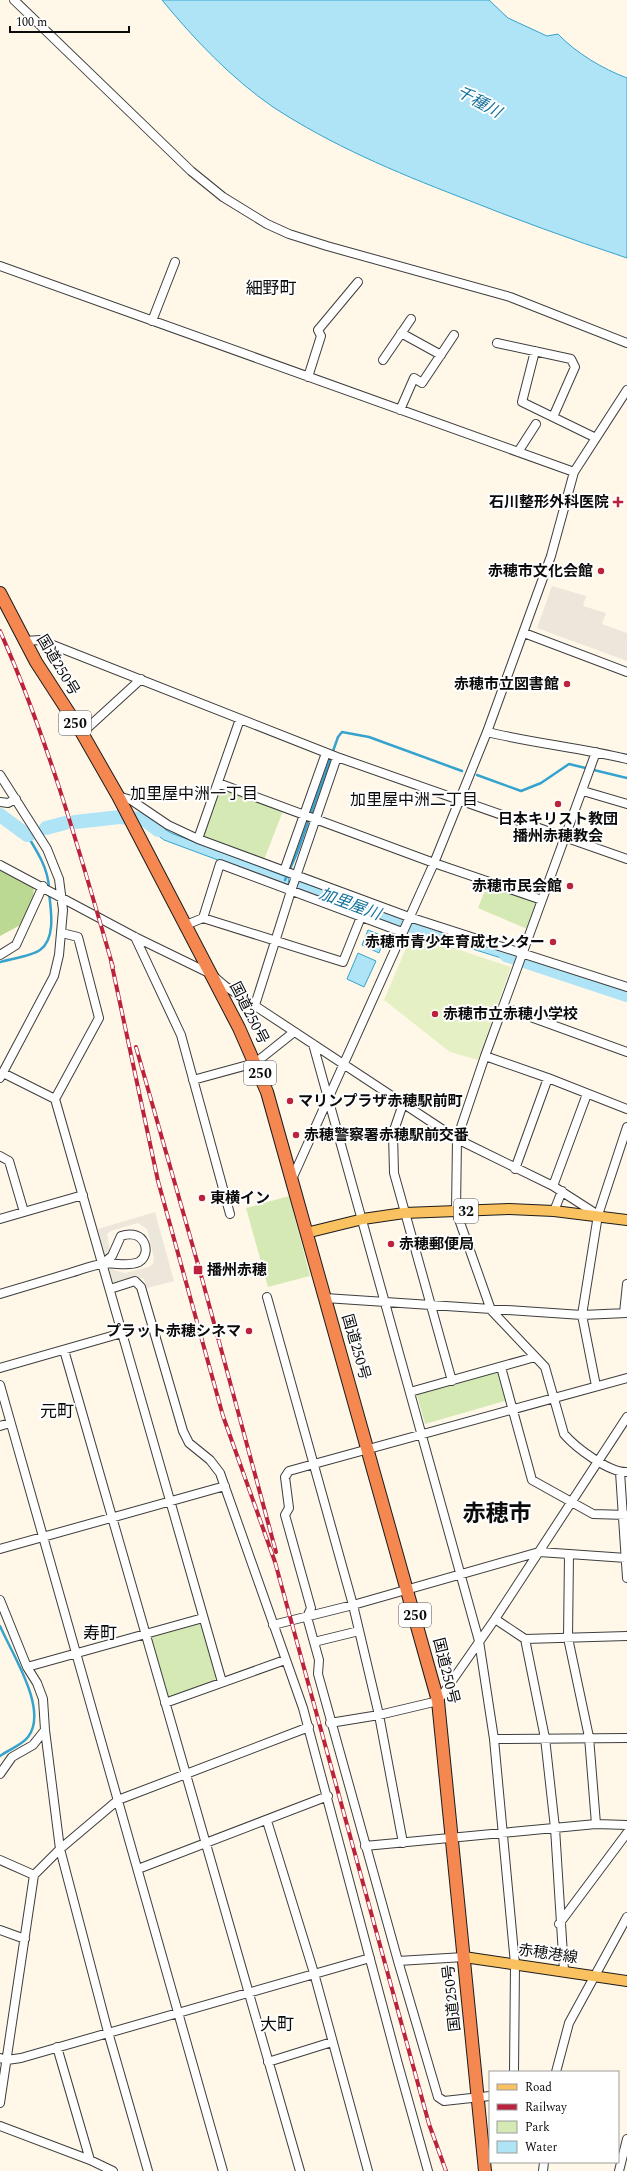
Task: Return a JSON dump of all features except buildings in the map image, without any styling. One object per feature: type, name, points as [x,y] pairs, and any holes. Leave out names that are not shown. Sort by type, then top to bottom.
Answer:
[{"type":"highway","name":"国道250号","points":[[0,593],[25,641],[82,733],[120,801],[211,974],[255,1063],[267,1092],[408,1589],[438,1701],[464,1957],[484,2096],[485,2171]]},
{"type":"main road","name":"32","points":[[306,1233],[363,1219],[404,1213],[509,1209],[554,1210],[627,1220]]},
{"type":"main road","name":"赤穂港線","points":[[464,1957],[627,1981]]},
{"type":"street","points":[[14,0],[191,171],[224,197],[267,224],[320,243],[510,297],[627,343]]},
{"type":"street","points":[[152,321],[175,262]]},
{"type":"street","points":[[0,266],[574,472]]},
{"type":"street","points":[[308,377],[321,336],[318,330],[358,282]]},
{"type":"street","points":[[383,360],[411,319]]},
{"type":"street","points":[[401,333],[441,355]]},
{"type":"street","points":[[400,410],[414,378],[422,384],[454,335]]},
{"type":"street","points":[[497,343],[571,359],[575,364],[553,417]]},
{"type":"street","points":[[536,351],[522,402],[596,438]]},
{"type":"street","points":[[292,1179],[434,863],[460,800],[524,633],[551,556],[574,472],[627,390]]},
{"type":"street","points":[[518,452],[536,424]]},
{"type":"street","points":[[524,633],[627,672]]},
{"type":"street","points":[[25,641],[40,640],[331,755],[566,837],[627,860]]},
{"type":"street","points":[[82,733],[141,679]]},
{"type":"street","points":[[198,839],[240,719]]},
{"type":"street","points":[[487,732],[520,740],[596,752],[627,759]]},
{"type":"street","points":[[596,752],[485,1056],[457,1139],[456,1211],[491,1310],[545,1367],[564,1434],[571,1442],[598,1461],[623,1472],[627,1578]]},
{"type":"street","points":[[255,1005],[292,890],[291,874],[304,816],[331,755]]},
{"type":"street","points":[[291,874],[315,820],[331,755]]},
{"type":"street","points":[[0,775],[47,849],[59,880],[62,897],[62,933],[54,976],[2,1075],[55,1099]]},
{"type":"street","points":[[218,783],[434,863],[542,900]]},
{"type":"street","points":[[583,791],[627,804]]},
{"type":"street","points":[[0,802],[8,803],[16,799]]},
{"type":"street","points":[[120,801],[131,800],[168,826],[198,839],[408,919],[523,953],[627,987]]},
{"type":"street","points":[[0,864],[135,937],[211,974],[225,986],[344,1066],[457,1139],[515,1169],[553,1186],[598,1215]]},
{"type":"street","points":[[203,918],[220,864],[361,917],[403,931]]},
{"type":"street","points":[[0,955],[16,945],[43,886]]},
{"type":"street","points":[[186,925],[203,918],[343,962],[361,917]]},
{"type":"street","points":[[62,933],[78,937],[99,1018],[55,1099],[222,1682]]},
{"type":"street","points":[[135,937],[181,1035],[230,1214]]},
{"type":"street","points":[[503,1007],[627,1052]]},
{"type":"street","points":[[193,1080],[255,1063],[294,1032]]},
{"type":"street","points":[[313,1044],[328,1101],[363,1219],[479,1641],[494,1739],[515,1964],[514,2071]]},
{"type":"street","points":[[485,1056],[548,1078],[627,1109]]},
{"type":"street","points":[[515,1169],[548,1078]]},
{"type":"street","points":[[553,1186],[587,1094]]},
{"type":"street","points":[[403,1104],[392,1133],[394,1173],[452,1381]]},
{"type":"street","points":[[596,1386],[582,1315],[598,1215],[623,1150],[627,1127]]},
{"type":"street","points":[[0,1156],[9,1161],[24,1212]]},
{"type":"street","points":[[554,1210],[562,1191]]},
{"type":"street","points":[[0,1219],[83,1195]]},
{"type":"street","points":[[0,1294],[102,1264],[121,1263],[128,1265],[139,1261],[144,1256],[142,1240],[137,1234],[130,1233],[121,1236],[112,1256],[102,1264]]},
{"type":"street","points":[[110,1289],[135,1281],[141,1287],[183,1430],[189,1443],[210,1460],[220,1473],[225,1486],[309,1727],[428,2171]]},
{"type":"street","points":[[325,1298],[582,1315],[625,1313],[627,1284]]},
{"type":"street","points":[[267,1297],[353,1605],[379,1715],[403,1843]]},
{"type":"street","points":[[0,1368],[122,1333]]},
{"type":"street","points":[[64,1350],[184,1774],[300,2171]]},
{"type":"street","points":[[410,1392],[535,1357]]},
{"type":"street","points":[[501,1367],[532,1480],[593,1514],[625,1515]]},
{"type":"street","points":[[484,2096],[444,2101],[438,2097],[330,1723],[318,1674],[319,1660],[307,1617],[312,1608],[285,1515],[289,1508],[285,1476],[289,1471],[627,1378]]},
{"type":"street","points":[[0,1386],[224,2171]]},
{"type":"street","points":[[330,1723],[379,1715],[438,1701],[495,1619],[570,1502],[627,1417]]},
{"type":"street","points":[[0,1426],[10,1423]]},
{"type":"street","points":[[0,1549],[112,1516],[225,1486]]},
{"type":"street","points":[[273,1624],[353,1605],[539,1552],[626,1561]]},
{"type":"street","points":[[569,1554],[568,1638],[589,1737],[596,1824]]},
{"type":"street","points":[[0,1600],[27,1668],[37,1683],[43,1699],[45,1730],[60,1848],[108,2032],[148,2171]]},
{"type":"street","points":[[27,1668],[203,1618]]},
{"type":"street","points":[[495,1619],[525,1639],[627,1636]]},
{"type":"street","points":[[314,1642],[359,1631]]},
{"type":"street","points":[[525,1639],[545,1738],[555,1828],[559,1924],[564,1971]]},
{"type":"street","points":[[165,1703],[285,1660]]},
{"type":"street","points":[[0,2102],[3,2059],[25,1939],[34,1875],[60,1848],[118,1800],[309,1727]]},
{"type":"street","points":[[0,1774],[12,1756],[33,1745],[45,1730]]},
{"type":"street","points":[[494,1739],[589,1737],[627,1738]]},
{"type":"street","points":[[138,1869],[204,1843],[267,1821],[328,1796]]},
{"type":"street","points":[[267,1821],[314,1973],[368,2171]]},
{"type":"street","points":[[365,1846],[453,1839],[596,1824],[627,1825]]},
{"type":"street","points":[[559,1924],[627,1833]]},
{"type":"street","points":[[0,1860],[34,1875]]},
{"type":"street","points":[[556,2071],[569,2023],[627,1917]]},
{"type":"street","points":[[0,1930],[25,1939]]},
{"type":"street","points":[[398,1961],[464,1957]]},
{"type":"street","points":[[3,2059],[57,2047],[370,1958]]},
{"type":"street","points":[[268,2062],[332,2042]]},
{"type":"street","points":[[57,2047],[90,2160]]},
{"type":"street","points":[[0,2126],[90,2160],[113,2171]]},
{"type":"street","points":[[619,2171],[627,2139]]},
{"type":"green space","points":[[223,788],[283,811],[264,860],[204,837],[202,834],[219,789]]},
{"type":"green space","points":[[0,869],[34,886],[33,902],[26,922],[0,936]]},
{"type":"green space","points":[[487,885],[537,901],[527,929],[478,908]]},
{"type":"green space","points":[[412,934],[511,967],[478,1060],[450,1052],[384,1000]]},
{"type":"green space","points":[[289,1196],[310,1276],[268,1287],[246,1208]]},
{"type":"green space","points":[[497,1370],[501,1371],[508,1400],[425,1424],[417,1395],[418,1393]]},
{"type":"green space","points":[[198,1623],[201,1625],[216,1679],[171,1698],[166,1697],[150,1641],[152,1636]]},
{"type":"shaded area","points":[[552,586],[586,596],[583,606],[606,613],[602,624],[627,633],[627,661],[537,628]]},
{"type":"shaded area","points":[[155,1212],[174,1281],[147,1288],[144,1279],[136,1276],[114,1282],[111,1280],[108,1271],[110,1269],[125,1273],[149,1267],[153,1264],[154,1258],[147,1229],[138,1223],[111,1231],[107,1234],[110,1251],[105,1255],[98,1229]]},
{"type":"water","name":"千種川","points":[[162,0],[489,0],[508,18],[547,36],[558,34],[573,48],[590,60],[627,78],[627,258],[543,229],[436,188],[388,168],[318,134],[273,107],[243,84],[200,43]]},
{"type":"water","points":[[137,812],[171,833],[289,878],[288,886],[164,840],[144,825]]},
{"type":"water","points":[[298,881],[399,917],[400,920],[396,927],[295,890]]},
{"type":"water","points":[[415,924],[514,955],[514,962],[412,930]]},
{"type":"water","points":[[368,930],[385,937],[379,953],[362,945]]},
{"type":"water","points":[[358,953],[376,961],[364,987],[347,979]]},
{"type":"waterway","points":[[285,880],[297,853],[338,737],[342,732],[369,737],[462,771]]},
{"type":"waterway","points":[[477,775],[521,791],[541,783],[569,764],[627,778]]},
{"type":"waterway","name":"加里屋川","points":[[0,815],[27,835],[30,834]]},
{"type":"waterway","name":"加里屋川","points":[[75,822],[120,817],[145,820],[158,830]]},
{"type":"waterway","name":"加里屋川","points":[[46,828],[65,823]]},
{"type":"waterway","points":[[27,835],[47,874],[49,888]]},
{"type":"waterway","points":[[0,962],[32,954],[40,950],[45,945],[48,939],[51,924],[49,893]]},
{"type":"waterway","name":"加里屋川","points":[[382,916],[431,932]]},
{"type":"waterway","name":"加里屋川","points":[[506,955],[627,995]]},
{"type":"waterway","points":[[0,1626],[20,1666],[32,1697],[34,1712],[33,1726],[28,1737],[0,1756]]},
{"type":"railway","points":[[0,631],[48,755],[113,967]]},
{"type":"railway","points":[[111,961],[158,1181],[223,1416],[275,1562],[429,2124],[446,2171]]},
{"type":"railway","points":[[136,1047],[201,1275],[276,1552]]},
{"type":"place","name":"石川整形外科医院","points":[[618,502]]},
{"type":"place","name":"赤穂市文化会館","points":[[601,571]]},
{"type":"place","name":"赤穂市立図書館","points":[[567,684]]},
{"type":"place","name":"日本キリスト教団 播州赤穂教会","points":[[558,804]]},
{"type":"place","name":"赤穂市民会館","points":[[570,886]]},
{"type":"place","name":"赤穂市青少年育成センター","points":[[553,942]]},
{"type":"place","name":"赤穂市立赤穂小学校","points":[[435,1014]]},
{"type":"place","name":"マリンプラザ赤穂駅前町","points":[[290,1101]]},
{"type":"place","name":"赤穂警察署赤穂駅前交番","points":[[296,1135]]},
{"type":"place","name":"東横イン","points":[[202,1198]]},
{"type":"place","name":"赤穂郵便局","points":[[391,1244]]},
{"type":"place","name":"播州赤穂","points":[[198,1270]]},
{"type":"place","name":"プラット赤穂シネマ","points":[[249,1331]]},
{"type":"district","name":"細野町","points":[[271,289]]},
{"type":"district","name":"加里屋中洲一丁目","points":[[194,794]]},
{"type":"district","name":"加里屋中洲二丁目","points":[[414,800]]},
{"type":"district","name":"元町","points":[[57,1412]]},
{"type":"district","name":"赤穂市","points":[[497,1514]]},
{"type":"district","name":"寿町","points":[[100,1634]]},
{"type":"district","name":"大町","points":[[277,2025]]}]
